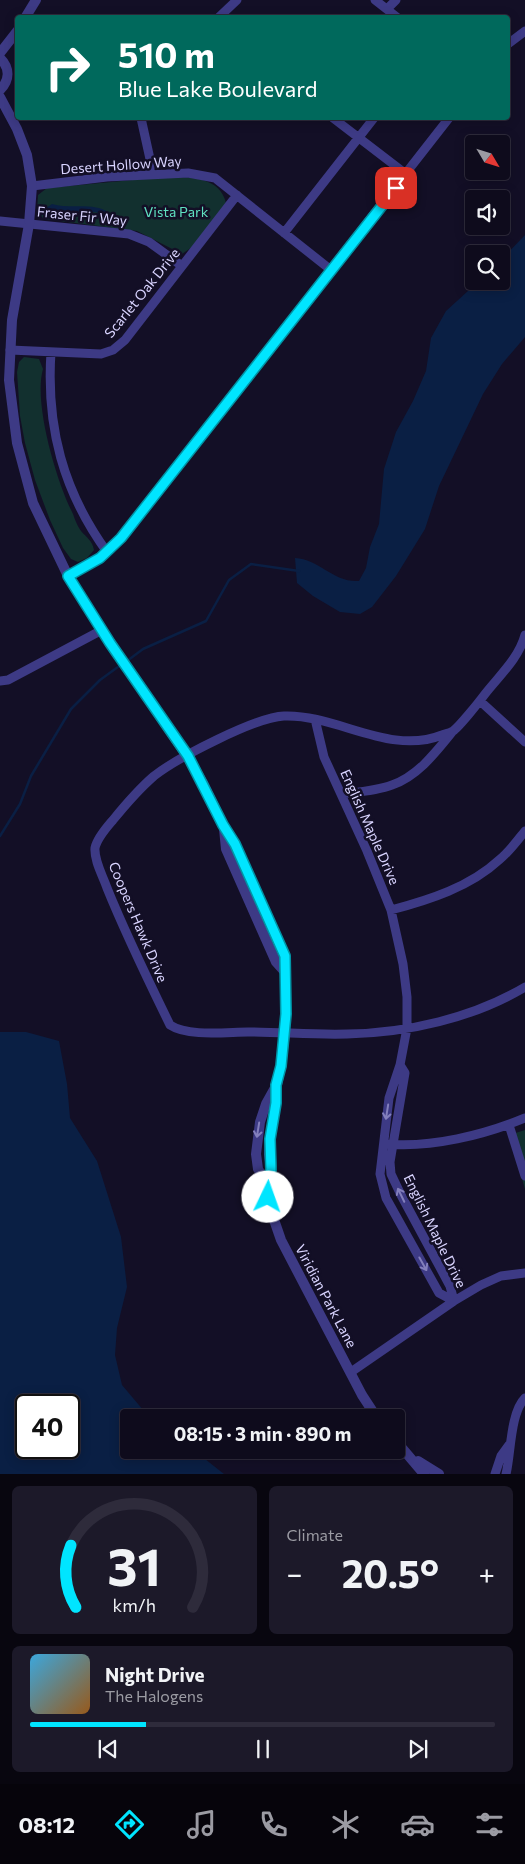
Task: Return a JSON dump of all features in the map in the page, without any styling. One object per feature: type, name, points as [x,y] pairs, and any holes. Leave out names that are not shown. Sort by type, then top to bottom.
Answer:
[{"type":"street","points":[[28,15],[37,0]]},
{"type":"street","points":[[221,15],[237,0]]},
{"type":"street","points":[[375,0],[394,15]]},
{"type":"street","points":[[387,9],[396,0]]},
{"type":"street","points":[[510,42],[525,31]]},
{"type":"street","points":[[0,54],[15,34]]},
{"type":"street","points":[[0,58],[5,64],[8,74],[5,85],[0,90]]},
{"type":"street","name":"Viridian Park Lane","points":[[0,97],[17,129],[27,155],[32,186],[29,224],[12,320],[8,380],[21,462],[41,522],[68,576],[110,643],[188,756],[223,825],[226,849],[276,962],[285,972],[286,996],[281,1066],[276,1085],[266,1104],[260,1122],[257,1138],[258,1169],[266,1182],[271,1211],[281,1240],[371,1409]]},
{"type":"street","points":[[141,120],[150,159],[150,175]]},
{"type":"street","points":[[336,120],[406,174]]},
{"type":"street","points":[[284,233],[372,120]]},
{"type":"street","points":[[68,576],[91,564],[107,552],[142,511],[447,120]]},
{"type":"street","name":"Desert Hollow Way","points":[[32,186],[107,177],[188,173],[215,178],[330,270]]},
{"type":"street","name":"Scarlet Oak Drive","points":[[10,350],[101,354],[113,350],[125,340],[237,195]]},
{"type":"street","name":"Fraser Fir Way","points":[[0,221],[129,234],[149,242],[182,266]]},
{"type":"street","points":[[52,352],[51,399],[55,438],[60,459],[77,502],[107,552]]},
{"type":"street","points":[[0,681],[8,680],[102,630]]},
{"type":"street","name":"Coopers Hawk Drive","points":[[284,1034],[195,1032],[170,1026],[115,907],[98,865],[95,849],[100,838],[144,784],[156,775],[218,740],[269,718],[285,716],[315,719],[375,736],[410,741],[427,740],[453,731],[480,701],[515,656],[525,635]]},
{"type":"street","points":[[480,701],[525,742]]},
{"type":"street","name":"English Maple Drive","points":[[315,719],[324,757],[391,910],[403,964],[407,997],[407,1028],[400,1065],[405,1073],[380,1174],[386,1198],[439,1292],[454,1301]]},
{"type":"street","points":[[341,794],[372,790],[400,782],[423,766],[453,731]]},
{"type":"street","points":[[391,910],[420,903],[467,883],[498,862],[525,831]]},
{"type":"street","points":[[284,1034],[365,1033],[407,1028],[457,1017],[525,987]]},
{"type":"street","points":[[387,1144],[411,1146],[448,1141],[509,1125],[525,1118]]},
{"type":"street","points":[[509,1125],[525,1176]]},
{"type":"street","name":"English Maple Drive","points":[[387,1144],[392,1174],[401,1195],[450,1286],[454,1301]]},
{"type":"street","points":[[351,1372],[454,1301],[481,1285],[501,1276],[525,1273]]},
{"type":"street","points":[[506,1474],[509,1445],[518,1408],[525,1398]]},
{"type":"street","points":[[495,1474],[501,1456],[509,1445]]},
{"type":"street","points":[[405,1452],[424,1474]]},
{"type":"street","points":[[405,1452],[439,1474]]},
{"type":"green space","name":"Vista Park","points":[[165,177],[193,178],[210,183],[223,194],[226,203],[195,245],[182,254],[137,231],[44,219],[37,212],[38,195],[47,188]]},
{"type":"green space","points":[[24,357],[39,359],[43,369],[41,402],[48,443],[67,500],[81,531],[91,541],[94,550],[87,558],[78,562],[71,559],[63,548],[50,520],[35,480],[25,443],[20,416],[17,372],[19,362]]},
{"type":"green space","points":[[525,1130],[525,1189],[509,1135]]},
{"type":"water","points":[[52,204],[97,208],[111,214],[108,217],[94,212],[66,212],[48,210],[46,208]]},
{"type":"water","points":[[525,235],[525,337],[502,364],[483,394],[439,486],[425,529],[396,576],[372,607],[360,614],[340,612],[313,596],[297,583],[295,558],[312,562],[334,575],[350,581],[359,581],[366,568],[370,547],[379,524],[384,469],[396,432],[413,401],[426,371],[431,338],[446,311],[469,290],[510,290],[510,251]]},
{"type":"water","points":[[0,1032],[26,1032],[59,1041],[67,1084],[70,1118],[97,1161],[121,1237],[127,1287],[117,1328],[115,1355],[122,1385],[142,1409],[120,1409],[120,1459],[205,1459],[224,1474],[0,1474]]},
{"type":"waterway","points":[[127,661],[143,649],[206,621],[229,580],[251,564],[299,571]]},
{"type":"waterway","points":[[0,836],[20,804],[31,776],[71,709],[100,680],[122,664]]},
{"type":"route","points":[[268,1197],[266,1182],[271,1170],[270,1139],[276,1103],[276,1085],[281,1066],[286,1014],[285,956],[235,844],[223,825],[188,756],[110,643],[68,576],[100,558],[121,538],[396,188]]}]
